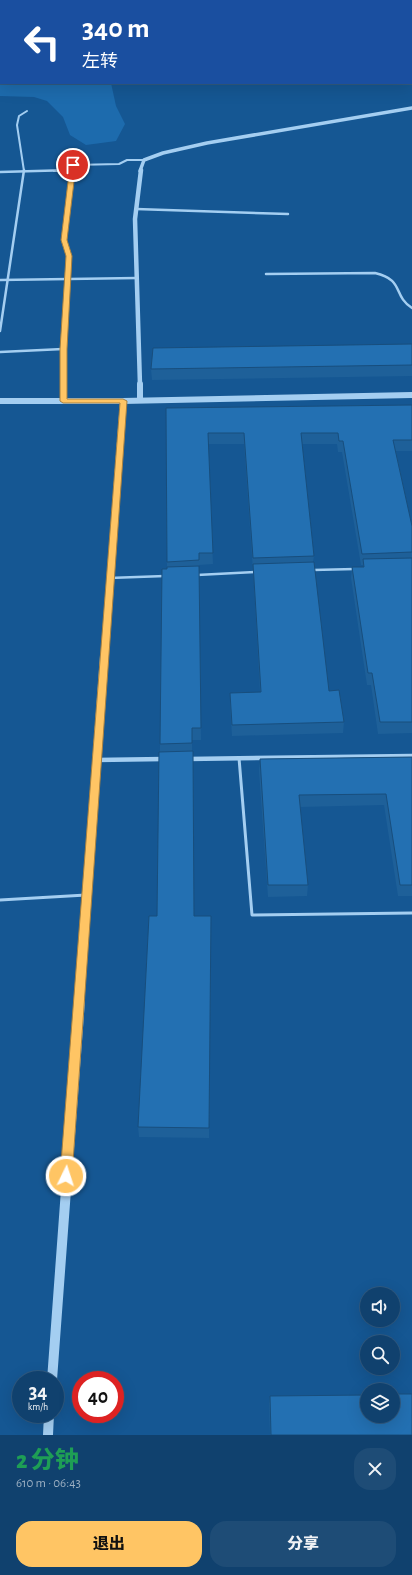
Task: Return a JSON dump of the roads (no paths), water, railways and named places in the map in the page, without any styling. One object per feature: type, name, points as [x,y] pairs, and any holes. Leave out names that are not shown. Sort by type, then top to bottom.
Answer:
[{"type":"street","points":[[63,401],[63,349],[69,256],[64,240],[73,165],[119,164],[127,160],[144,160],[163,153],[207,143],[412,108]]},
{"type":"street","points":[[0,331],[24,171],[18,125],[19,116],[27,111]]},
{"type":"street","points":[[140,400],[136,278],[136,209],[141,166],[144,160]]},
{"type":"street","points":[[0,172],[72,170]]},
{"type":"street","points":[[136,209],[288,214]]},
{"type":"street","points":[[266,274],[387,274],[394,280],[404,303],[412,308]]},
{"type":"street","points":[[0,280],[136,278]]},
{"type":"street","points":[[0,352],[63,349]]},
{"type":"street","points":[[0,401],[123,401],[412,395]]},
{"type":"street","points":[[53,1371],[123,401]]},
{"type":"street","points":[[184,759],[412,756]]},
{"type":"street","points":[[96,760],[168,759]]},
{"type":"street","points":[[48,1435],[49,1423]]},
{"type":"lane","points":[[307,570],[362,568]]},
{"type":"lane","points":[[196,575],[260,572]]},
{"type":"lane","points":[[109,578],[172,576]]},
{"type":"lane","points":[[240,758],[252,915],[412,913]]},
{"type":"lane","points":[[0,900],[86,895]]}]
